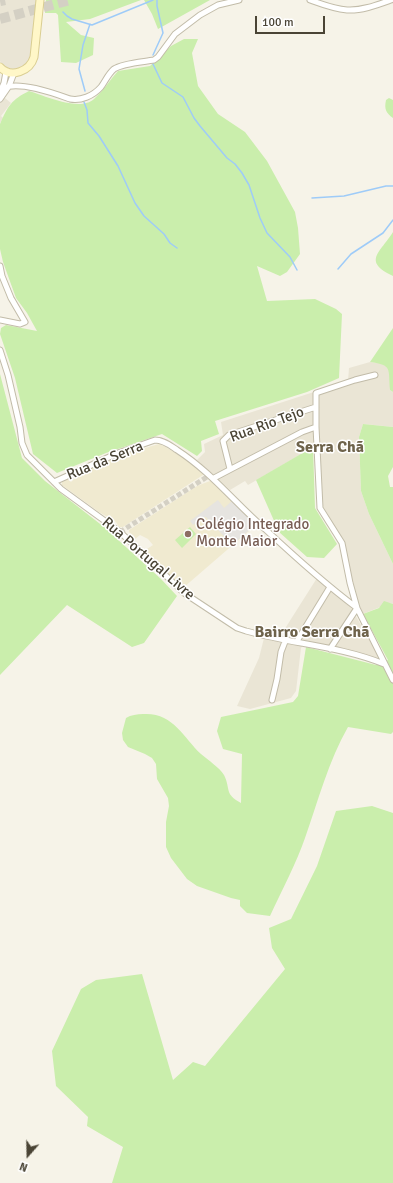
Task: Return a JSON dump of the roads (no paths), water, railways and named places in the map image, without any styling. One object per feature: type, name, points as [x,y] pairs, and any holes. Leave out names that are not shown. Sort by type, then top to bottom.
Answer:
[{"type":"main road","points":[[0,67],[10,72],[21,71],[27,68],[33,61],[40,0]]},
{"type":"street","points":[[1,90],[9,86],[43,90],[75,100],[84,98],[100,88],[113,70],[120,66],[154,60],[158,57],[175,34],[200,15],[218,5],[240,0]]},
{"type":"street","points":[[310,0],[338,9],[348,10],[373,6],[391,0]]},
{"type":"street","points":[[0,100],[9,86],[10,72]]},
{"type":"street","points":[[1,90],[10,72]]},
{"type":"street","points":[[0,266],[2,276],[9,293],[25,322],[20,324],[0,320]]},
{"type":"street","name":"Rua Portugal Livre","points":[[0,350],[8,375],[20,427],[22,443],[26,452],[54,482],[120,532],[184,593],[237,628],[373,659],[384,664]]},
{"type":"street","points":[[375,375],[316,393],[320,508],[342,543],[357,608],[393,680]]},
{"type":"street","name":"Rua Rio Tejo","points":[[230,469],[223,441],[229,435],[316,407]]},
{"type":"street","points":[[212,477],[316,426]]},
{"type":"street","name":"Rua da Serra","points":[[54,482],[118,453],[156,440],[161,441],[194,461],[254,519],[330,587],[357,608]]},
{"type":"street","points":[[297,641],[330,587]]},
{"type":"street","points":[[330,649],[357,608]]},
{"type":"street","points":[[272,700],[281,652],[286,639]]},
{"type":"waterway","points":[[63,12],[72,19],[92,25],[153,0]]},
{"type":"waterway","points":[[153,55],[163,33],[157,0]]},
{"type":"waterway","points":[[85,91],[79,69],[83,45],[90,24]]},
{"type":"waterway","points":[[153,64],[162,83],[183,97],[200,126],[242,173],[249,185],[260,218],[267,233],[290,257],[297,270]]},
{"type":"waterway","points":[[84,102],[87,110],[88,123],[99,136],[118,166],[135,203],[144,216],[164,234],[170,243],[177,248]]},
{"type":"waterway","points":[[312,198],[344,196],[386,186],[393,186]]},
{"type":"waterway","points":[[338,269],[351,254],[383,233],[393,220]]},
{"type":"tunnel","points":[[0,1],[5,0]]},
{"type":"tunnel","points":[[0,19],[70,0]]},
{"type":"tunnel","points":[[120,532],[210,475]]},
{"type":"place","name":"Colégio Integrado Monte Maior","points":[[188,534]]},
{"type":"district","name":"Serra Chã","points":[[330,448]]},
{"type":"district","name":"Bairro Serra Chã","points":[[312,633]]}]
